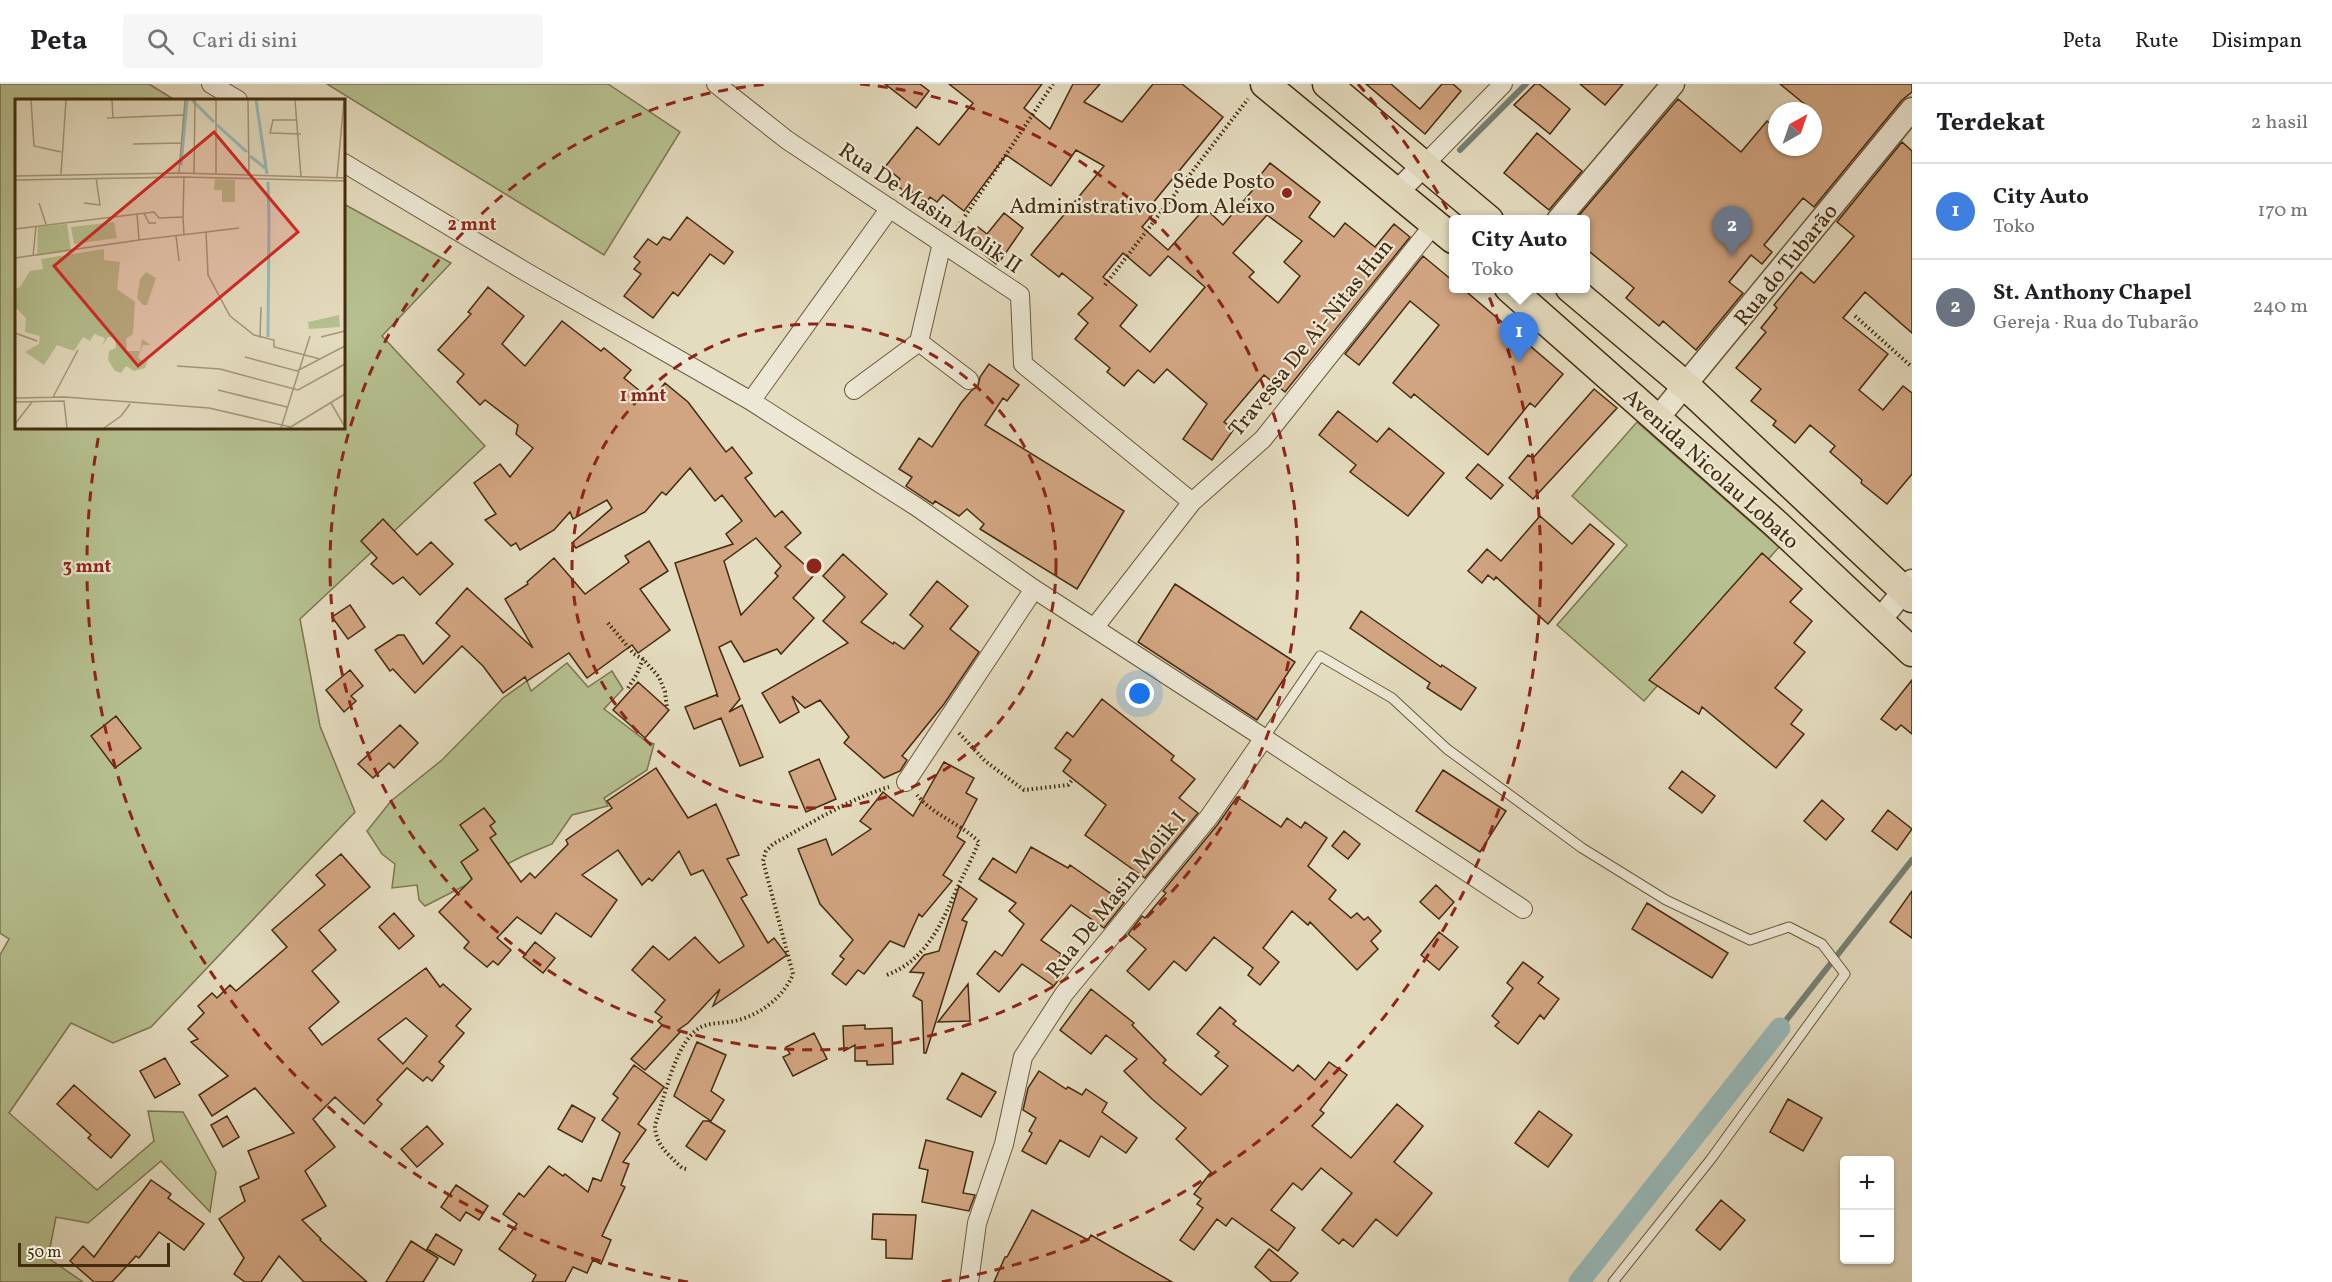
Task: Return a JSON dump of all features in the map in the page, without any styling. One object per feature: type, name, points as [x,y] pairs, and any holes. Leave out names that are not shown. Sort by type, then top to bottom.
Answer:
[{"type":"main road","points":[[1327,84],[1484,215]]},
{"type":"main road","points":[[1259,89],[1397,192],[1444,231]]},
{"type":"main road","name":"Avenida Nicolau Lobato","points":[[1515,293],[1775,523],[1912,652]]},
{"type":"main road","name":"Avenida Nicolau Lobato","points":[[1576,293],[1686,386],[1909,590]]},
{"type":"street","points":[[211,84],[236,99]]},
{"type":"street","name":"Rua De Masin Molik II","points":[[716,84],[788,140],[890,208],[947,239],[1020,295],[1023,364],[1192,502]]},
{"type":"street","points":[[1397,192],[1503,84]]},
{"type":"street","points":[[1561,215],[1673,84]]},
{"type":"street","name":"Rua do Tubarão","points":[[1657,419],[1912,109]]},
{"type":"street","points":[[345,164],[526,272],[751,401],[917,507],[1034,589],[1523,909]]},
{"type":"street","points":[[751,401],[890,208]]},
{"type":"street","name":"Travessa De Ai-Nitas Hun","points":[[1192,502],[1263,439],[1444,231]]},
{"type":"street","points":[[854,390],[919,342],[947,239]]},
{"type":"street","points":[[919,342],[969,380]]},
{"type":"street","points":[[1094,628],[1192,502]]},
{"type":"street","points":[[906,782],[1034,589]]},
{"type":"street","points":[[1879,621],[1909,590]]},
{"type":"street","name":"Rua De Masin Molik I","points":[[969,1282],[977,1224],[1004,1144],[1023,1057],[1064,994],[1209,817],[1264,738]]},
{"type":"lane","points":[[1264,738],[1320,656],[1392,698],[1447,749],[1572,841],[1666,900],[1750,940],[1789,927],[1822,944],[1845,974],[1711,1159],[1613,1282]]},
{"type":"path","points":[[947,239],[1053,84]]},
{"type":"path","points":[[1106,285],[1259,89]]},
{"type":"path","points":[[1855,316],[1912,367]]},
{"type":"path","points":[[608,623],[634,654],[659,677],[665,692],[667,709]]},
{"type":"path","points":[[628,688],[637,674],[642,659]]},
{"type":"path","points":[[948,721],[985,761],[1024,790],[1068,785],[1073,779]]},
{"type":"path","points":[[686,1169],[682,1168],[658,1145],[655,1135],[655,1125],[676,1060],[691,1035],[707,1023],[728,1022],[753,1016],[783,992],[793,974],[763,861],[766,851],[773,844],[866,795],[906,782],[932,810],[968,831],[979,842],[948,913],[931,942],[918,957],[902,969],[887,975]]},
{"type":"green space","points":[[0,84],[149,84],[173,99],[15,99],[15,429],[345,429],[345,205],[451,263],[382,336],[485,446],[300,619],[320,726],[355,812],[151,1027],[113,1043],[71,1023],[9,1113],[97,1190],[154,1141],[148,1111],[183,1112],[216,1172],[210,1212],[161,1161],[88,1223],[56,1217],[48,1258],[83,1282],[0,1282],[0,955],[9,939],[0,933]]},
{"type":"green space","points":[[327,84],[608,84],[680,132],[604,255]]},
{"type":"green space","points":[[1637,422],[1779,547],[1644,701],[1557,625],[1627,545],[1572,496]]},
{"type":"green space","points":[[567,663],[588,687],[612,671],[623,689],[604,709],[646,741],[654,744],[647,770],[604,798],[608,806],[572,815],[552,844],[523,856],[425,906],[419,900],[417,885],[392,888],[395,864],[382,854],[367,831],[391,801],[442,760],[503,698],[527,681],[531,691]]},
{"type":"building","points":[[885,84],[920,84],[929,91],[916,108]]},
{"type":"building","points":[[949,84],[1042,84],[1024,108],[1050,129],[1073,84],[1100,84],[1084,102],[1122,122],[1153,84],[1182,84],[1223,117],[1148,209],[1153,214],[1142,227],[1168,250],[1205,208],[1223,225],[1257,185],[1254,183],[1270,163],[1320,202],[1309,217],[1334,237],[1345,223],[1375,247],[1394,224],[1410,237],[1285,392],[1264,375],[1224,422],[1234,429],[1212,460],[1183,439],[1207,404],[1167,369],[1154,383],[1138,370],[1124,386],[1107,372],[1110,368],[1075,339],[1088,323],[1078,314],[1093,298],[1062,273],[1059,277],[1031,255],[1104,166],[1076,150],[1051,186],[1006,155],[964,211],[943,195],[937,202],[930,197],[926,203],[912,192],[910,195],[896,185],[900,179],[885,167],[917,127],[939,145],[973,103]],"holes":[[[1267,215],[1302,241],[1284,262],[1300,276],[1278,303],[1249,277],[1254,272],[1233,253]],[[1123,253],[1150,276],[1168,256],[1205,287],[1150,352],[1120,326],[1137,305],[1103,277]]]},
{"type":"building","points":[[1366,84],[1391,84],[1420,109],[1442,84],[1453,84],[1461,91],[1425,134]]},
{"type":"building","points":[[1535,84],[1539,84],[1570,109],[1550,134],[1514,105]]},
{"type":"building","points":[[1580,84],[1623,84],[1605,105]]},
{"type":"building","points":[[1780,84],[1912,84],[1912,92],[1902,100],[1814,207],[1803,198],[1764,245],[1772,252],[1762,264],[1751,255],[1729,282],[1743,293],[1696,350],[1663,321],[1659,326],[1626,298],[1634,288],[1590,252],[1590,215],[1579,215],[1678,99],[1741,152],[1767,121],[1768,156],[1822,156],[1822,102],[1802,102]]},
{"type":"building","points":[[1537,133],[1582,171],[1549,210],[1504,173]]},
{"type":"building","points":[[1902,142],[1912,151],[1912,333],[1865,292],[1843,318],[1888,354],[1859,390],[1883,410],[1903,386],[1912,393],[1912,474],[1887,504],[1861,483],[1862,480],[1830,452],[1835,446],[1810,425],[1795,443],[1773,425],[1776,421],[1751,401],[1761,389],[1736,368],[1766,332],[1761,328],[1777,308],[1774,305],[1801,272],[1814,283],[1854,236],[1837,222]]},
{"type":"building","points":[[1004,213],[1023,228],[996,264],[967,241],[978,227],[987,234]]},
{"type":"building","points":[[687,217],[733,252],[724,264],[710,254],[678,296],[673,292],[653,318],[624,296],[641,274],[634,269],[640,262],[634,257],[648,239],[657,245],[663,237],[670,240]]},
{"type":"building","points":[[1423,256],[1449,278],[1449,293],[1468,293],[1563,374],[1535,407],[1530,403],[1488,455],[1414,394],[1411,398],[1393,383],[1439,325],[1410,301],[1359,365],[1345,354]]},
{"type":"building","points":[[488,287],[524,316],[502,344],[525,366],[562,321],[601,351],[604,348],[631,370],[624,378],[651,400],[665,383],[688,402],[726,452],[732,447],[752,473],[745,478],[775,517],[782,511],[801,533],[785,547],[815,574],[793,598],[814,618],[781,654],[777,649],[744,662],[731,641],[719,647],[740,699],[729,712],[742,705],[763,757],[740,766],[721,718],[694,729],[685,707],[716,695],[718,697],[675,563],[733,544],[726,534],[742,521],[722,495],[715,501],[690,468],[666,495],[662,492],[645,512],[576,548],[572,543],[612,508],[607,500],[573,519],[570,512],[554,530],[520,550],[516,543],[511,546],[485,520],[496,514],[474,483],[500,464],[510,477],[533,448],[516,434],[518,425],[485,400],[480,405],[457,382],[464,374],[438,350],[471,314],[468,312]],"holes":[[[756,538],[781,566],[775,573],[778,576],[741,615],[724,561]]]},
{"type":"building","points":[[989,364],[1019,385],[1007,401],[1003,398],[985,425],[1124,511],[1077,589],[980,529],[984,524],[967,509],[959,516],[935,501],[933,504],[906,486],[912,477],[899,469],[919,438],[932,447],[961,403],[978,386],[980,377]]},
{"type":"building","points":[[1594,389],[1617,408],[1533,499],[1509,478],[1528,455],[1533,458]]},
{"type":"building","points":[[1338,411],[1377,442],[1389,428],[1444,473],[1408,516],[1350,472],[1356,465],[1319,435]]},
{"type":"building","points":[[1478,464],[1503,485],[1491,499],[1466,478]]},
{"type":"building","points":[[1540,516],[1572,544],[1590,524],[1614,544],[1548,624],[1496,577],[1494,580],[1488,575],[1482,583],[1468,571],[1487,549],[1501,561]]},
{"type":"building","points":[[383,519],[417,555],[431,542],[453,564],[420,595],[403,577],[393,584],[371,564],[377,558],[361,541]]},
{"type":"building","points":[[649,541],[668,571],[640,589],[670,630],[638,653],[632,645],[587,678],[569,653],[527,681],[525,677],[503,693],[483,666],[462,646],[415,693],[393,669],[390,671],[375,650],[398,635],[404,635],[423,664],[450,636],[436,623],[467,588],[533,648],[505,599],[528,584],[527,582],[554,558],[585,594],[629,562],[625,556]]},
{"type":"building","points":[[1762,553],[1802,589],[1790,602],[1812,621],[1794,643],[1805,652],[1775,688],[1802,710],[1791,724],[1804,734],[1776,768],[1702,707],[1699,714],[1649,680]]},
{"type":"building","points":[[843,554],[887,594],[861,622],[904,649],[923,626],[910,615],[937,581],[968,606],[950,629],[979,652],[944,704],[902,756],[907,760],[900,771],[884,778],[844,743],[849,737],[820,700],[805,708],[792,696],[799,712],[780,723],[762,693],[848,643],[823,621],[845,597],[823,576]]},
{"type":"building","points":[[1175,584],[1295,662],[1257,720],[1138,642]]},
{"type":"building","points":[[350,605],[365,627],[348,639],[332,617]]},
{"type":"building","points":[[1361,611],[1441,667],[1442,665],[1476,688],[1461,710],[1427,688],[1430,683],[1350,628]]},
{"type":"building","points":[[350,670],[363,686],[351,696],[356,701],[344,712],[326,690]]},
{"type":"building","points":[[1912,680],[1912,734],[1901,725],[1896,730],[1881,719]]},
{"type":"building","points":[[638,682],[669,710],[645,738],[613,710]]},
{"type":"building","points":[[1102,699],[1174,756],[1171,760],[1195,779],[1179,798],[1198,813],[1145,878],[1085,835],[1106,805],[1063,771],[1071,760],[1055,748],[1067,732],[1073,737]]},
{"type":"building","points":[[116,716],[141,748],[115,768],[91,736]]},
{"type":"building","points":[[400,725],[418,743],[394,768],[389,763],[373,778],[358,764]]},
{"type":"building","points":[[819,759],[836,799],[806,812],[789,772]]},
{"type":"building","points":[[944,762],[974,778],[966,793],[977,799],[957,837],[965,842],[943,875],[952,881],[922,917],[919,914],[904,947],[890,941],[864,974],[858,970],[846,985],[832,974],[844,959],[840,956],[853,940],[820,904],[798,849],[826,839],[832,855],[871,829],[860,821],[883,792],[913,816]]},
{"type":"building","points":[[656,768],[688,818],[716,804],[739,855],[727,859],[747,895],[741,898],[768,943],[774,938],[787,955],[713,1006],[720,989],[688,1023],[678,1030],[681,1031],[645,1070],[631,1059],[662,1025],[658,1021],[662,1017],[655,1012],[665,1000],[632,970],[653,946],[669,960],[695,937],[719,963],[744,946],[703,870],[691,875],[679,851],[652,881],[649,878],[642,885],[618,850],[582,875],[617,900],[591,937],[556,913],[541,934],[517,917],[497,938],[511,950],[498,965],[493,961],[487,967],[464,948],[469,942],[439,912],[472,879],[461,862],[478,850],[460,825],[484,808],[495,822],[490,826],[496,834],[490,838],[521,882],[530,873],[535,878],[568,844],[566,840],[612,808],[607,801]]},
{"type":"building","points":[[1443,770],[1506,811],[1480,852],[1416,811]]},
{"type":"building","points":[[1682,771],[1715,796],[1702,813],[1669,788]]},
{"type":"building","points":[[1237,797],[1281,827],[1287,818],[1301,828],[1305,822],[1327,838],[1308,866],[1336,890],[1329,899],[1351,918],[1357,913],[1364,920],[1368,917],[1381,931],[1371,941],[1378,949],[1357,970],[1310,922],[1308,925],[1292,911],[1263,948],[1279,962],[1260,985],[1248,975],[1253,968],[1214,937],[1186,971],[1174,961],[1149,990],[1127,971],[1146,949],[1128,934],[1142,916],[1145,918],[1166,893],[1163,891]]},
{"type":"building","points":[[1822,800],[1844,819],[1826,840],[1804,821]]},
{"type":"building","points":[[1888,810],[1912,829],[1897,850],[1872,831]]},
{"type":"building","points":[[1344,831],[1360,844],[1348,859],[1332,846]]},
{"type":"building","points":[[1031,847],[1068,868],[1070,865],[1124,903],[1104,928],[1071,905],[1041,940],[1061,954],[1057,961],[1067,968],[1054,986],[1022,964],[999,992],[977,974],[995,951],[1002,956],[1024,924],[1009,911],[1016,903],[979,879],[993,858],[1016,873]]},
{"type":"building","points":[[341,854],[370,887],[319,930],[336,950],[312,971],[339,1002],[309,1028],[322,1045],[426,968],[440,987],[443,984],[471,1009],[456,1026],[464,1033],[439,1062],[444,1066],[432,1081],[427,1077],[423,1081],[407,1068],[377,1100],[382,1104],[364,1124],[335,1097],[313,1119],[335,1147],[305,1171],[326,1206],[302,1220],[320,1240],[367,1282],[304,1282],[279,1256],[261,1282],[245,1282],[234,1274],[244,1258],[219,1219],[245,1201],[240,1187],[259,1178],[248,1151],[294,1133],[255,1088],[212,1116],[199,1095],[228,1076],[191,1042],[198,1039],[188,1029],[204,1013],[198,1006],[212,993],[217,998],[230,985],[236,991],[287,947],[272,930],[325,885],[316,875]],"holes":[[[406,1018],[427,1036],[403,1064],[378,1039]]]},
{"type":"building","points":[[1436,885],[1454,902],[1439,919],[1420,902]]},
{"type":"building","points":[[959,886],[977,899],[962,920],[967,922],[926,1053],[924,1053],[922,1001],[913,996],[924,973],[910,972],[924,955],[939,951]]},
{"type":"building","points":[[1912,891],[1912,938],[1890,922]]},
{"type":"building","points":[[1647,903],[1728,953],[1712,978],[1632,929]]},
{"type":"building","points":[[394,913],[414,936],[399,949],[379,927]]},
{"type":"building","points":[[1439,932],[1458,947],[1439,970],[1421,955]]},
{"type":"building","points":[[535,942],[555,958],[543,973],[523,957]]},
{"type":"building","points":[[1523,962],[1543,977],[1538,983],[1559,999],[1544,1019],[1540,1015],[1518,1044],[1495,1026],[1499,1022],[1492,1016],[1513,988],[1507,983]]},
{"type":"building","points":[[968,984],[970,1021],[938,1022]]},
{"type":"building","points":[[1091,989],[1134,1023],[1132,1025],[1166,1060],[1163,1063],[1201,1095],[1228,1066],[1215,1056],[1219,1052],[1197,1034],[1220,1007],[1236,1021],[1233,1024],[1293,1071],[1298,1065],[1315,1080],[1329,1062],[1347,1075],[1320,1110],[1324,1113],[1312,1126],[1351,1158],[1397,1104],[1423,1126],[1394,1162],[1432,1193],[1397,1236],[1376,1219],[1353,1247],[1343,1239],[1339,1244],[1322,1230],[1352,1193],[1321,1168],[1302,1190],[1293,1183],[1271,1210],[1295,1228],[1278,1251],[1232,1218],[1226,1226],[1217,1219],[1194,1250],[1180,1240],[1203,1208],[1197,1204],[1201,1199],[1194,1194],[1211,1172],[1176,1139],[1186,1128],[1124,1071],[1137,1059],[1106,1035],[1091,1054],[1060,1030]]},
{"type":"building","points":[[865,1025],[865,1029],[892,1028],[893,1064],[867,1065],[867,1061],[855,1061],[855,1045],[844,1051],[843,1026]]},
{"type":"building","points":[[814,1033],[827,1059],[793,1076],[783,1057],[790,1054],[786,1047]]},
{"type":"building","points":[[697,1042],[726,1055],[711,1091],[724,1100],[711,1121],[674,1096]]},
{"type":"building","points":[[165,1058],[180,1084],[155,1098],[140,1071]]},
{"type":"building","points":[[634,1065],[664,1087],[638,1124],[646,1130],[623,1162],[629,1164],[621,1185],[625,1187],[602,1236],[611,1240],[601,1264],[593,1260],[587,1273],[573,1267],[565,1282],[532,1282],[536,1275],[499,1249],[517,1224],[503,1214],[519,1193],[524,1197],[549,1166],[563,1176],[565,1174],[588,1192],[593,1178],[601,1181],[620,1133],[602,1120],[618,1098],[613,1094]]},
{"type":"building","points":[[1039,1071],[1066,1089],[1068,1087],[1082,1095],[1086,1089],[1107,1103],[1102,1112],[1137,1138],[1126,1153],[1101,1136],[1089,1157],[1060,1140],[1046,1164],[1022,1151],[1032,1133],[1029,1131],[1036,1118],[1023,1110],[1028,1088]]},
{"type":"building","points":[[962,1073],[996,1092],[981,1117],[947,1099]]},
{"type":"building","points":[[74,1085],[130,1135],[111,1158],[88,1138],[91,1135],[57,1104]]},
{"type":"building","points":[[1788,1099],[1822,1118],[1803,1151],[1770,1132]]},
{"type":"building","points":[[572,1105],[595,1118],[582,1142],[558,1129]]},
{"type":"building","points":[[1539,1111],[1572,1135],[1548,1167],[1515,1143]]},
{"type":"building","points":[[227,1116],[239,1137],[223,1147],[211,1125]]},
{"type":"building","points":[[703,1121],[709,1121],[725,1131],[706,1160],[686,1146]]},
{"type":"building","points":[[427,1126],[443,1144],[417,1167],[401,1149]]},
{"type":"building","points":[[926,1140],[973,1152],[963,1193],[975,1195],[969,1211],[922,1202],[928,1170],[919,1168]]},
{"type":"building","points":[[151,1180],[171,1194],[168,1198],[204,1224],[184,1250],[159,1232],[139,1258],[136,1256],[112,1282],[94,1282],[70,1261],[83,1246],[94,1257]]},
{"type":"building","points":[[456,1185],[488,1206],[479,1220],[466,1212],[460,1221],[441,1207]]},
{"type":"building","points":[[1721,1200],[1745,1220],[1720,1250],[1696,1230]]},
{"type":"building","points":[[1032,1210],[1088,1240],[1091,1235],[1172,1282],[994,1282],[1005,1257]]},
{"type":"building","points":[[873,1214],[916,1215],[912,1259],[886,1258],[886,1240],[872,1239]]},
{"type":"building","points":[[436,1234],[462,1250],[454,1265],[427,1249]]},
{"type":"building","points":[[411,1241],[438,1258],[423,1282],[386,1282]]},
{"type":"building","points":[[1269,1249],[1298,1273],[1290,1282],[1272,1282],[1255,1267]]},
{"type":"waterway","points":[[1460,150],[1526,84]]},
{"type":"waterway","points":[[1780,1028],[1912,860]]},
{"type":"waterway","points":[[1579,1282],[1780,1028]]},
{"type":"place","name":"Sede Posto Administrativo Dom Aleixo","points":[[1287,193]]},
{"type":"place","name":"St. Anthony Chapel","points":[[1732,256]]},
{"type":"place","name":"City Auto","points":[[1519,362]]}]
